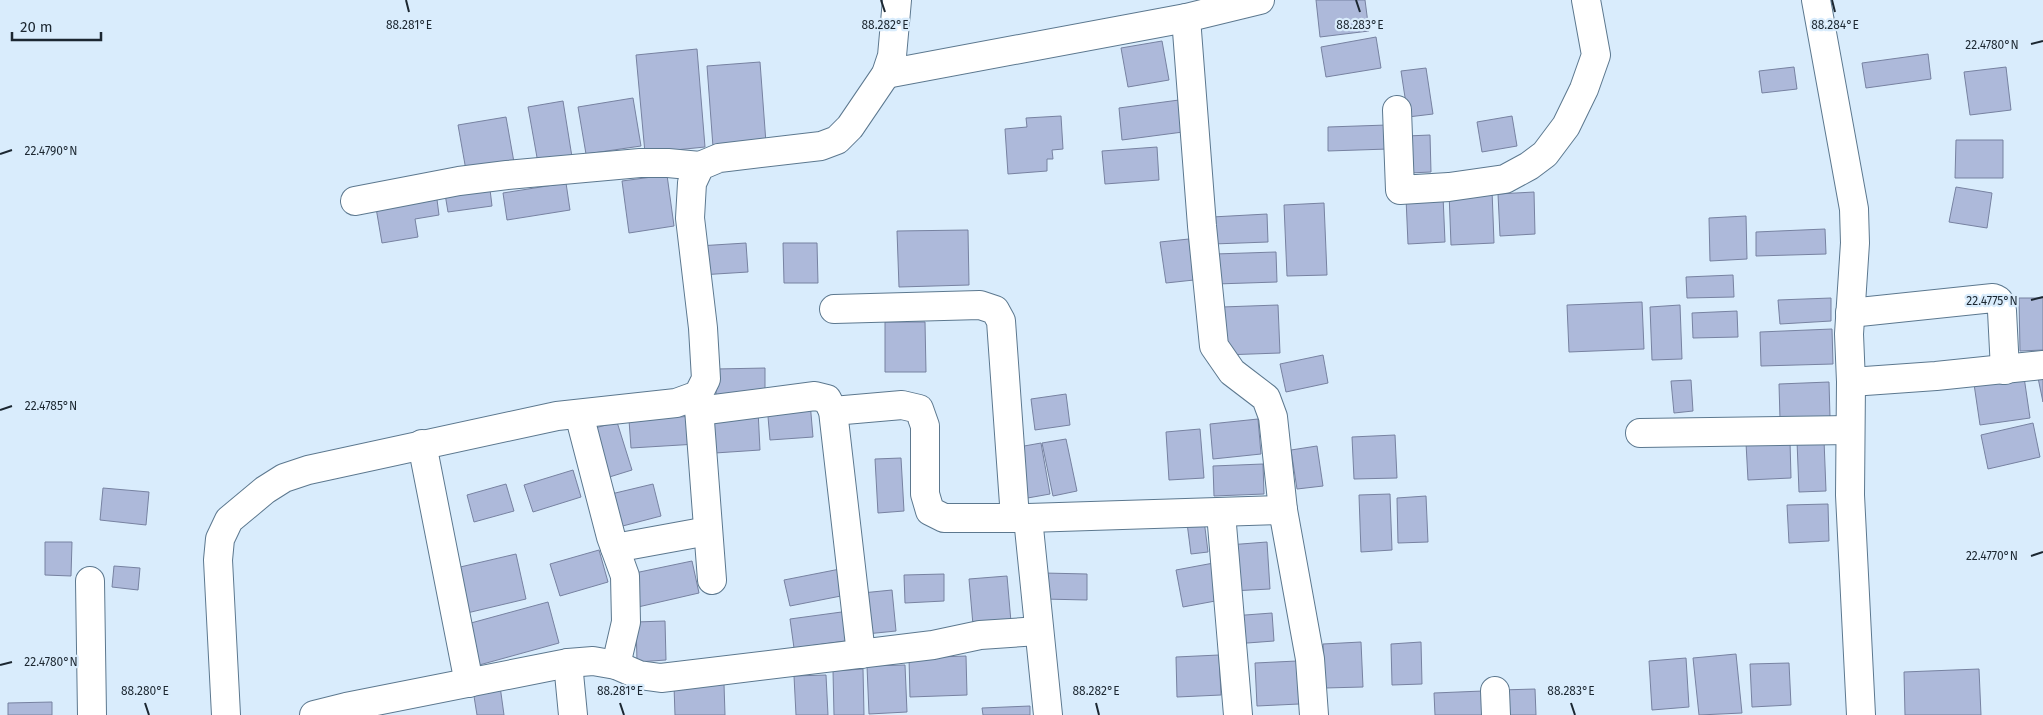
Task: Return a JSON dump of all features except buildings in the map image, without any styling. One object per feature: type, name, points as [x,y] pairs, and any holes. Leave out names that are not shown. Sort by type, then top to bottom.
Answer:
[{"type":"street","points":[[355,201],[459,181],[507,175],[640,163],[668,162],[700,166],[719,158],[821,146],[837,140],[850,127],[886,74],[892,56],[897,0]]},
{"type":"street","points":[[886,74],[1186,18],[1260,0]]},
{"type":"street","points":[[1397,110],[1400,190],[1449,187],[1505,179],[1529,166],[1545,154],[1566,126],[1584,89],[1596,55],[1586,0]]},
{"type":"street","points":[[1816,0],[1854,209],[1855,243],[1849,334],[1851,382],[1850,495],[1861,715]]},
{"type":"street","points":[[1186,18],[1202,226],[1214,346],[1232,372],[1266,398],[1273,417],[1283,510],[1310,659],[1314,715]]},
{"type":"street","points":[[700,166],[692,183],[690,218],[703,328],[706,379],[699,403],[712,580]]},
{"type":"street","points":[[1850,313],[1992,298],[1998,299],[2002,310],[2005,370]]},
{"type":"street","points":[[834,309],[980,305],[995,310],[1001,321],[1022,518],[1048,715]]},
{"type":"street","points":[[1851,382],[2005,370],[2043,365]]},
{"type":"street","points":[[226,715],[218,560],[220,539],[229,520],[265,490],[284,478],[308,470],[422,444],[517,424],[579,414],[676,403],[815,396],[827,399],[833,411],[861,654]]},
{"type":"street","points":[[833,411],[902,405],[918,409],[925,426],[925,494],[930,511],[944,518],[1022,518],[1283,510]]},
{"type":"street","points":[[579,414],[625,576],[626,622],[616,665]]},
{"type":"street","points":[[1640,433],[1850,430]]},
{"type":"street","points":[[422,444],[469,683]]},
{"type":"street","points":[[1221,512],[1238,715]]},
{"type":"street","points":[[616,548],[708,531]]},
{"type":"street","points":[[90,581],[92,715]]},
{"type":"street","points":[[314,715],[346,711],[568,662],[594,662],[616,665],[639,675],[661,678],[933,645],[980,635],[1038,631]]},
{"type":"street","points":[[568,662],[573,715]]}]
